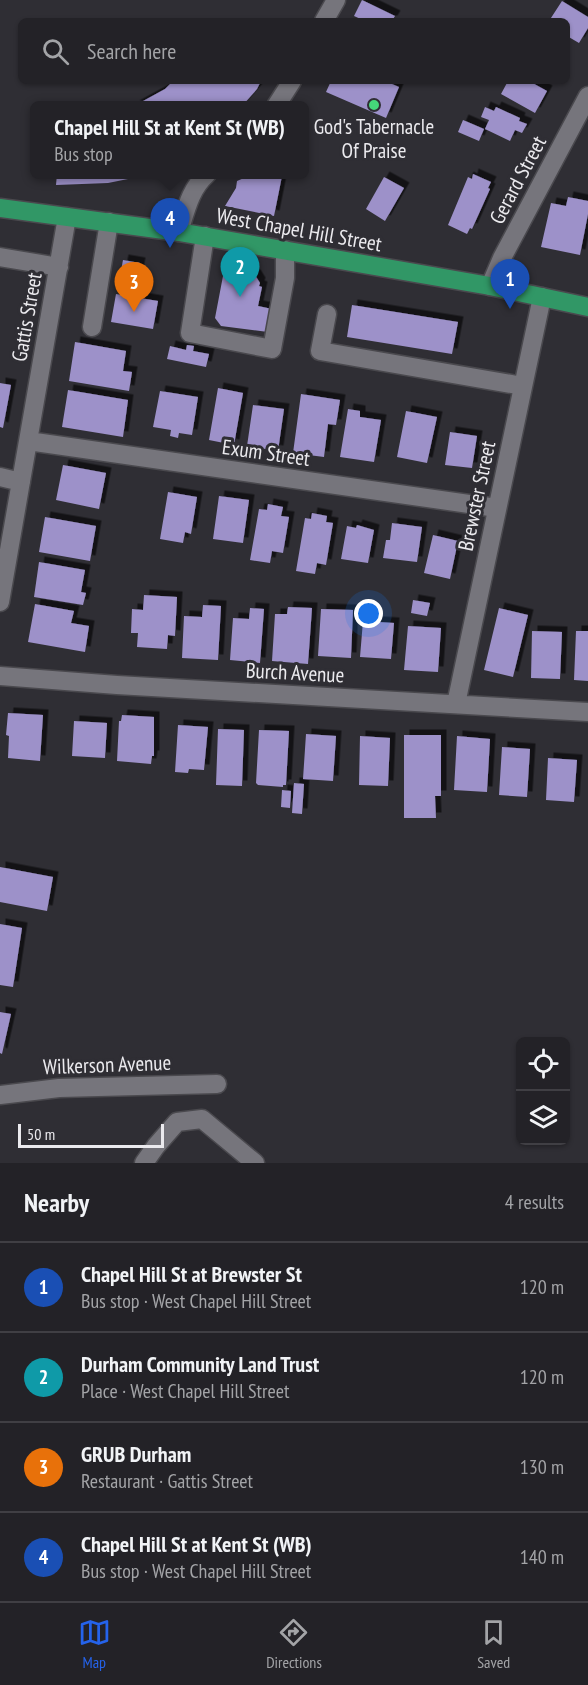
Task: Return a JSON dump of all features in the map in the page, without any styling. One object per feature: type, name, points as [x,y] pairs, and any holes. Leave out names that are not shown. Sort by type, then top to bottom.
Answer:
[{"type":"main road","name":"West Chapel Hill Street","points":[[0,208],[179,232],[490,286],[588,307]]},
{"type":"street","points":[[326,18],[336,0]]},
{"type":"street","points":[[279,101],[290,84]]},
{"type":"street","name":"Gerard Street","points":[[490,286],[502,258],[588,96]]},
{"type":"street","points":[[179,232],[190,197],[202,179]]},
{"type":"street","name":"Gattis Street","points":[[0,602],[67,217]]},
{"type":"street","points":[[92,327],[109,222]]},
{"type":"street","points":[[205,237],[190,333],[272,349],[285,278],[285,250]]},
{"type":"street","points":[[0,258],[58,267]]},
{"type":"street","name":"Brewster Street","points":[[456,704],[542,297]]},
{"type":"street","points":[[327,314],[320,351],[523,386]]},
{"type":"street","name":"Exum Street","points":[[28,441],[497,508]]},
{"type":"street","points":[[0,477],[21,483]]},
{"type":"street","name":"Burch Avenue","points":[[0,676],[117,685],[588,712]]},
{"type":"street","name":"Wilkerson Avenue","points":[[0,1095],[59,1088],[217,1084]]},
{"type":"street","points":[[144,1163],[177,1122],[202,1119],[255,1163]]},
{"type":"building","points":[[362,0],[395,16],[394,18],[358,18],[354,16]]},
{"type":"building","points":[[562,1],[588,17],[588,28],[579,43],[570,38],[570,18],[551,18]]},
{"type":"building","points":[[170,84],[260,84],[246,101],[143,101]]},
{"type":"building","name":"God's Tabernacle Of Praise","points":[[330,84],[392,84],[399,87],[386,118],[326,92]]},
{"type":"building","points":[[506,84],[534,84],[547,91],[535,113],[501,94]]},
{"type":"building","points":[[485,107],[494,111],[496,107],[520,118],[519,121],[527,124],[522,133],[515,130],[510,141],[485,129],[489,120],[481,117]]},
{"type":"building","points":[[463,120],[484,129],[479,141],[458,132]]},
{"type":"building","points":[[473,174],[491,182],[472,229],[470,228],[467,234],[448,225],[468,177],[472,179]]},
{"type":"building","points":[[384,177],[404,188],[385,221],[366,209]]},
{"type":"building","points":[[57,179],[128,179],[108,183],[56,185]]},
{"type":"building","points":[[281,179],[274,216],[225,206],[236,188],[237,181]]},
{"type":"building","points":[[568,197],[588,201],[588,214],[580,255],[541,247],[551,203],[566,206]]},
{"type":"building","points":[[123,260],[140,263],[137,279],[120,276]]},
{"type":"building","points":[[229,271],[255,275],[260,283],[259,286],[262,287],[258,306],[272,309],[268,332],[221,326],[215,318],[223,276]]},
{"type":"building","points":[[116,294],[158,301],[153,329],[111,322]]},
{"type":"building","points":[[352,305],[458,322],[452,354],[347,337]]},
{"type":"building","points":[[75,342],[126,351],[123,371],[132,372],[129,391],[69,381]]},
{"type":"building","points":[[187,345],[194,346],[193,351],[209,354],[206,367],[167,359],[170,346],[186,350]]},
{"type":"building","points":[[0,383],[11,385],[3,428],[0,427]]},
{"type":"building","points":[[218,388],[243,393],[234,445],[209,440]]},
{"type":"building","points":[[68,390],[128,400],[123,437],[62,427]]},
{"type":"building","points":[[160,391],[198,397],[192,435],[179,433],[178,438],[170,436],[171,430],[153,427]]},
{"type":"building","points":[[301,394],[340,400],[336,425],[328,424],[324,457],[293,453]]},
{"type":"building","points":[[253,405],[284,409],[278,451],[247,446]]},
{"type":"building","points":[[348,409],[360,411],[360,417],[381,420],[374,462],[340,457]]},
{"type":"building","points":[[406,411],[437,417],[427,463],[397,457]]},
{"type":"building","points":[[450,432],[477,436],[472,468],[445,465]]},
{"type":"building","points":[[63,465],[106,473],[99,509],[56,500]]},
{"type":"building","points":[[168,492],[197,497],[191,534],[185,532],[183,543],[160,539]]},
{"type":"building","points":[[219,496],[249,500],[243,543],[213,539]]},
{"type":"building","points":[[268,504],[283,507],[281,516],[289,517],[283,553],[272,551],[270,563],[250,560],[259,509],[267,510]]},
{"type":"building","points":[[312,513],[327,516],[326,522],[333,523],[326,565],[317,563],[315,574],[296,571],[305,518],[311,519]]},
{"type":"building","points":[[45,517],[96,526],[90,561],[39,552]]},
{"type":"building","points":[[392,523],[422,527],[417,562],[383,558],[386,540],[390,540]]},
{"type":"building","points":[[357,525],[374,530],[368,563],[341,559],[347,526],[356,528]]},
{"type":"building","points":[[433,535],[458,541],[450,579],[424,573]]},
{"type":"building","points":[[39,562],[85,570],[81,592],[86,593],[83,605],[34,597]]},
{"type":"building","points":[[144,595],[177,597],[175,636],[168,635],[167,649],[137,647],[138,633],[131,633],[132,609],[143,610]]},
{"type":"building","points":[[413,600],[430,603],[427,616],[411,613]]},
{"type":"building","points":[[35,604],[74,611],[71,623],[89,626],[85,652],[28,642]]},
{"type":"building","points":[[203,605],[221,606],[218,660],[182,658],[184,616],[202,617]]},
{"type":"building","points":[[288,607],[312,608],[308,664],[272,661],[275,614],[287,614]]},
{"type":"building","points":[[250,608],[264,609],[260,663],[230,660],[233,618],[249,619]]},
{"type":"building","points":[[499,608],[528,615],[513,677],[484,670]]},
{"type":"building","points":[[321,609],[353,610],[351,658],[318,656]]},
{"type":"building","points":[[363,621],[394,623],[391,659],[360,657]]},
{"type":"building","points":[[408,626],[441,628],[438,672],[404,670]]},
{"type":"building","points":[[532,631],[562,632],[560,679],[531,678]]},
{"type":"building","points":[[576,631],[588,631],[588,681],[574,680]]},
{"type":"building","points":[[8,713],[43,715],[40,761],[8,758],[9,736],[6,735]]},
{"type":"building","points":[[122,715],[154,717],[154,756],[152,756],[151,764],[117,761],[119,721]]},
{"type":"building","points":[[74,721],[107,723],[105,758],[72,756]]},
{"type":"building","points":[[178,725],[208,727],[204,770],[189,769],[188,773],[175,772]]},
{"type":"building","points":[[218,729],[244,730],[242,786],[216,785]]},
{"type":"building","points":[[259,730],[289,731],[286,785],[283,787],[256,783]]},
{"type":"building","points":[[306,734],[336,736],[333,781],[303,779]]},
{"type":"building","points":[[404,735],[441,735],[441,796],[435,796],[436,818],[404,818]]},
{"type":"building","points":[[360,736],[390,738],[388,786],[359,785]]},
{"type":"building","points":[[457,736],[490,739],[487,792],[454,790]]},
{"type":"building","points":[[502,747],[530,749],[527,797],[499,795]]},
{"type":"building","points":[[548,758],[577,760],[574,802],[546,800]]},
{"type":"building","points":[[294,783],[304,784],[302,814],[292,813]]},
{"type":"building","points":[[282,790],[291,791],[290,808],[281,807]]},
{"type":"building","points":[[0,867],[53,877],[47,911],[0,902]]},
{"type":"building","points":[[0,924],[22,928],[13,987],[0,985]]},
{"type":"building","points":[[0,1012],[11,1014],[2,1054],[0,1053]]},
{"type":"place","name":"God's Tabernacle Of Praise","points":[[374,105]]},
{"type":"place","name":"Chapel Hill St at Kent St (WB)","points":[[170,248]]},
{"type":"place","name":"Durham Community Land Trust","points":[[240,297]]},
{"type":"place","name":"Chapel Hill St at Brewster St","points":[[510,309]]},
{"type":"place","name":"GRUB Durham","points":[[134,312]]}]
